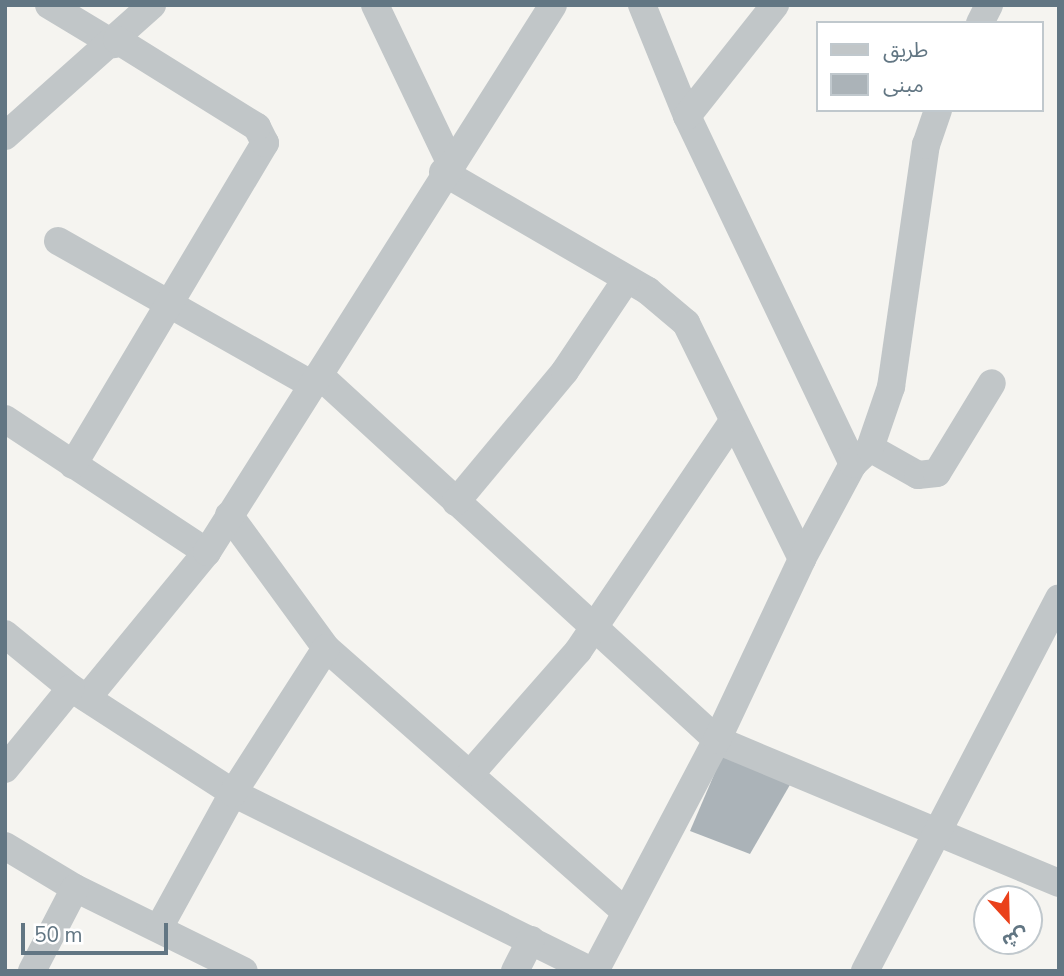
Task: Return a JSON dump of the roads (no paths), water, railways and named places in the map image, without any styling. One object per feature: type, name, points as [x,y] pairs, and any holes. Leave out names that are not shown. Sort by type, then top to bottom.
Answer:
[{"type":"street","points":[[49,5],[116,42],[265,138],[72,465]]},
{"type":"street","points":[[5,136],[116,42],[152,5]]},
{"type":"street","points":[[375,5],[447,167],[626,280],[686,323],[731,424],[802,558]]},
{"type":"street","points":[[5,768],[79,693],[206,552],[447,167],[553,5]]},
{"type":"street","points":[[642,5],[687,116],[861,456],[918,475],[937,473],[992,383]]},
{"type":"street","points":[[687,116],[775,5]]},
{"type":"street","points":[[981,21],[989,5]]},
{"type":"street","points":[[5,634],[79,693],[233,793],[594,971],[717,740],[802,558],[861,456],[891,387],[926,145],[937,112]]},
{"type":"street","points":[[58,241],[166,303],[316,380],[456,502],[592,629],[717,740],[1059,883]]},
{"type":"street","points":[[456,502],[565,371],[626,280]]},
{"type":"street","points":[[5,419],[206,552]]},
{"type":"street","points":[[472,772],[531,711],[592,629],[731,424]]},
{"type":"street","points":[[229,515],[326,648],[472,772],[625,912]]},
{"type":"street","points":[[865,971],[940,834],[1059,598]]},
{"type":"street","points":[[160,926],[233,793],[326,648]]},
{"type":"street","points":[[5,846],[75,888],[160,926],[244,971]]},
{"type":"street","points":[[32,971],[75,888]]},
{"type":"street","points":[[514,971],[531,940]]}]
